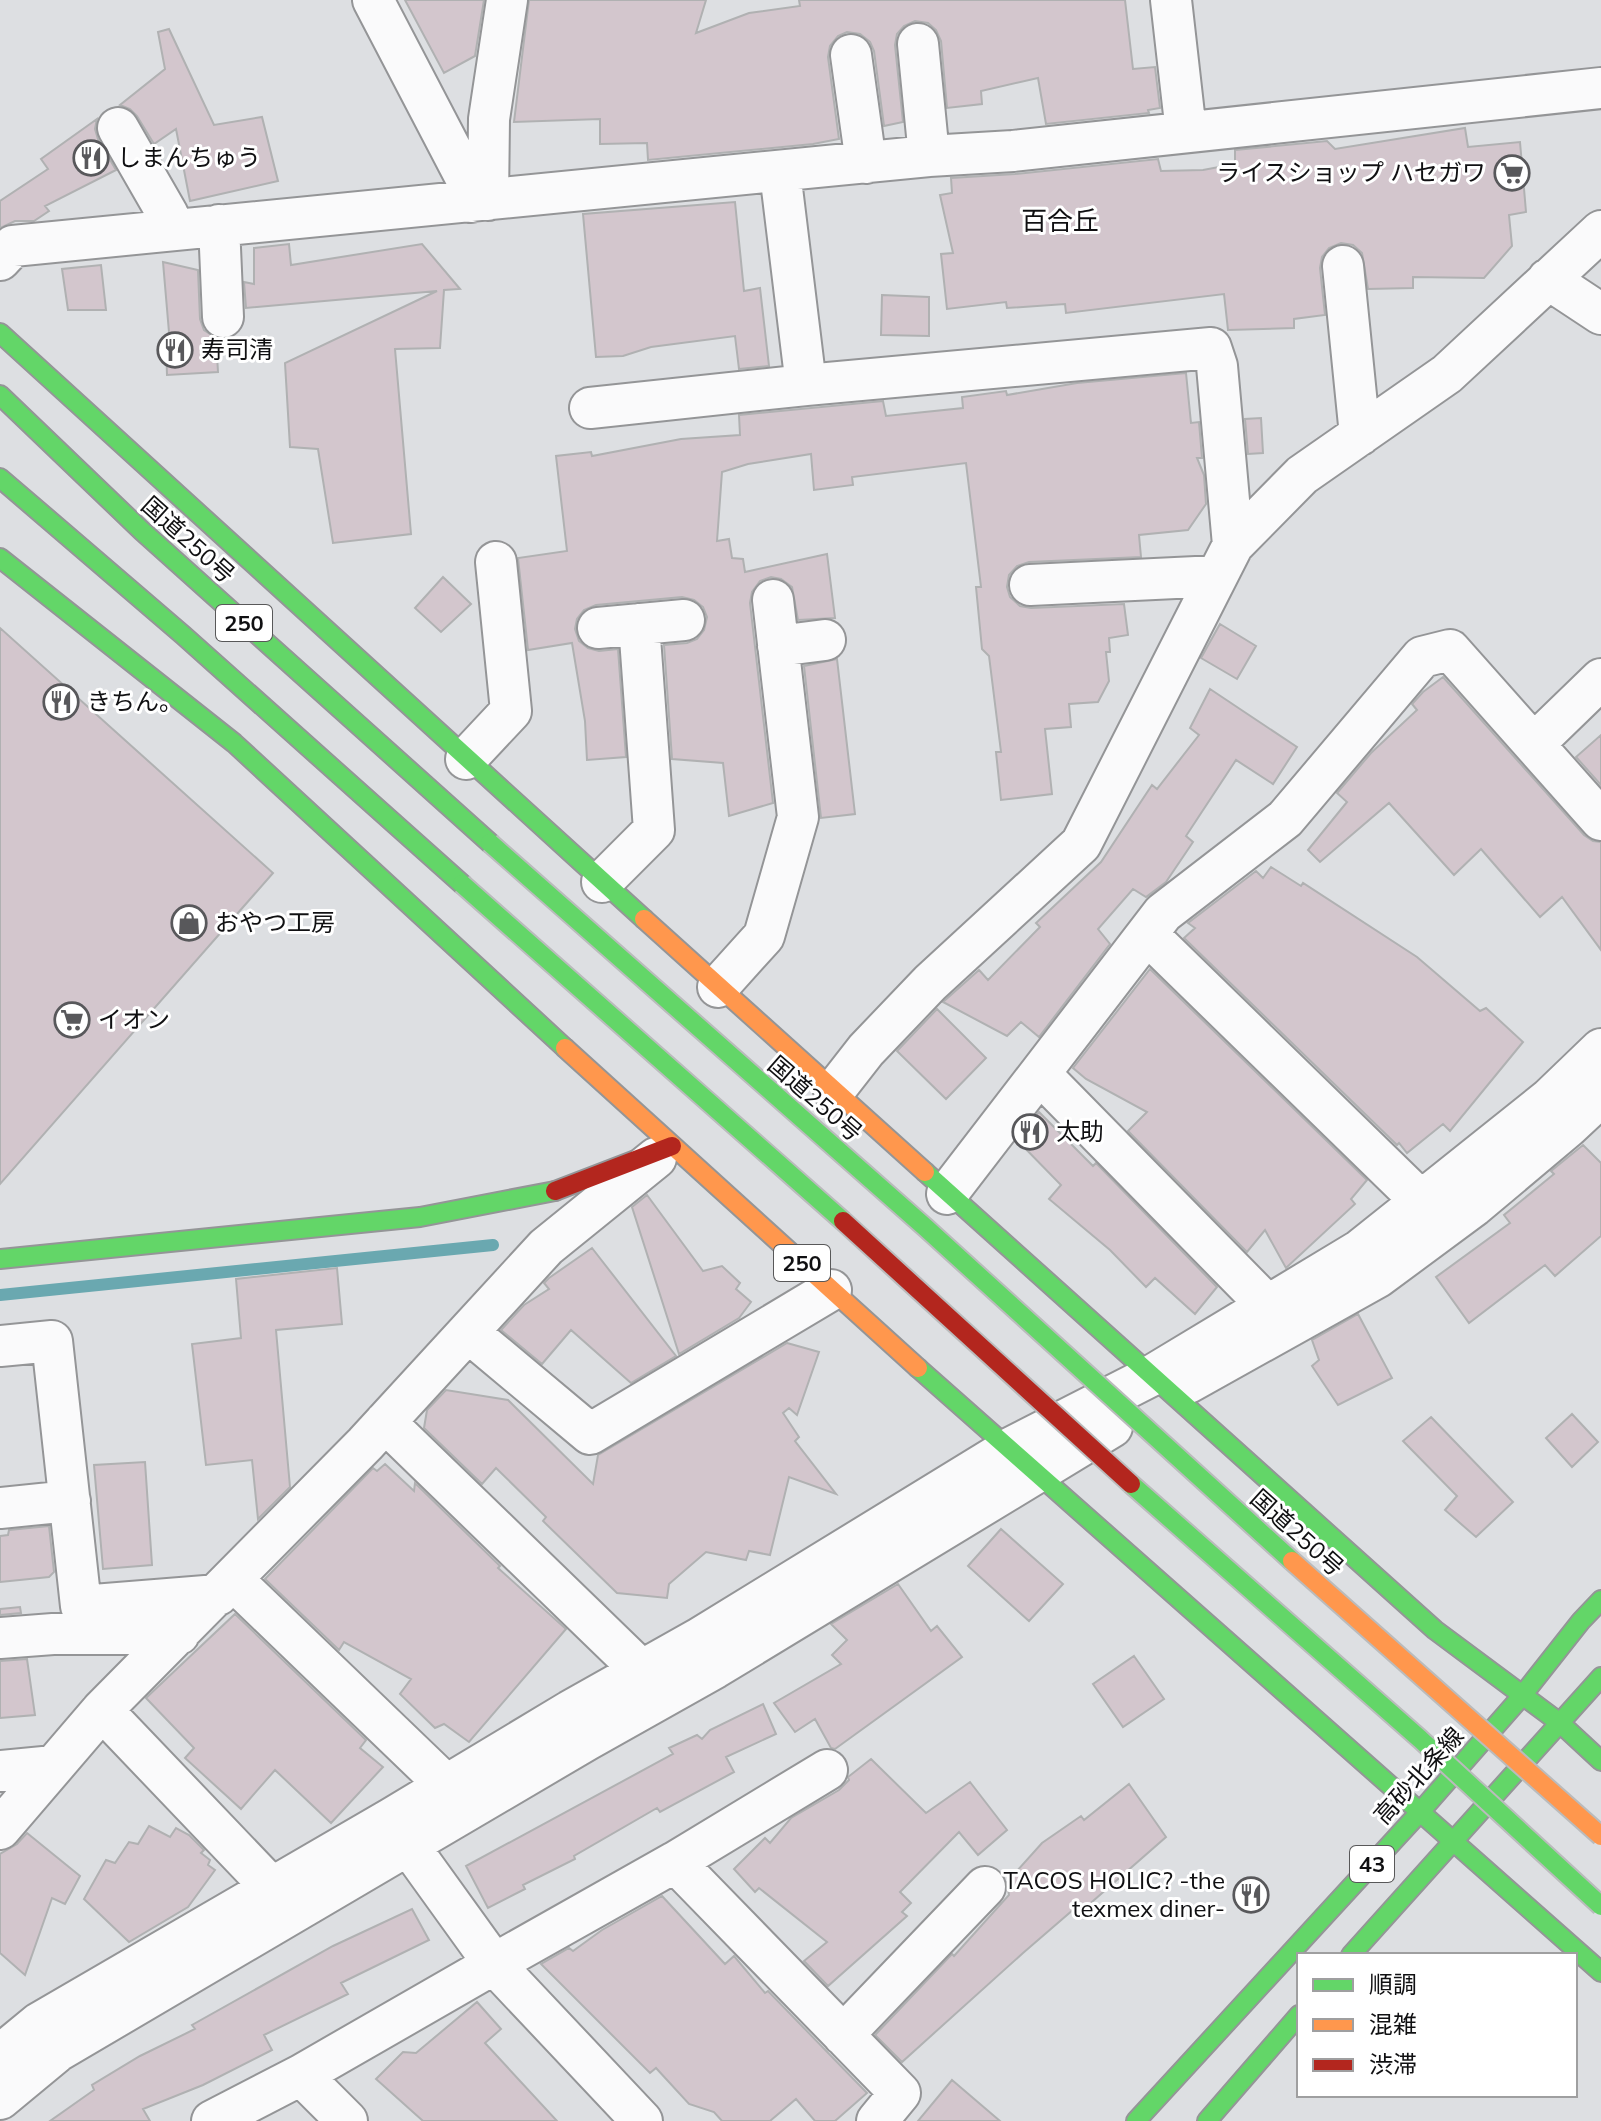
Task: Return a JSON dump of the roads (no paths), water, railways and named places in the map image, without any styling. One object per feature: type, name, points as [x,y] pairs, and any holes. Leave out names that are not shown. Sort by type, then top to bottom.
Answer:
[{"type":"main road","name":"250","points":[[0,333],[947,1194],[1435,1630],[1521,1697],[1560,1723],[1601,1761]]},
{"type":"main road","name":"国道250号","points":[[0,395],[142,531],[926,1228],[1292,1561],[1601,1836]]},
{"type":"main road","name":"250","points":[[0,478],[917,1286],[1143,1495],[1420,1739],[1601,1906]]},
{"type":"main road","name":"250","points":[[0,558],[234,743],[672,1146],[1021,1461],[1601,1972]]},
{"type":"main road","points":[[0,1259],[420,1217],[552,1192],[672,1146]]},
{"type":"main road","name":"高砂北条線","points":[[1136,2121],[1420,1812],[1601,1600]]},
{"type":"main road","name":"43","points":[[1353,1953],[1601,1677]]},
{"type":"main road","points":[[1506,1888],[1557,1953]]},
{"type":"main road","points":[[1207,2121],[1297,2017]]},
{"type":"street","points":[[373,0],[480,201]]},
{"type":"street","points":[[480,201],[507,0]]},
{"type":"street","points":[[1171,0],[1186,132]]},
{"type":"street","points":[[918,44],[929,156]]},
{"type":"street","points":[[851,55],[866,163]]},
{"type":"street","points":[[0,260],[13,246],[929,156],[1013,151],[1601,88]]},
{"type":"street","points":[[118,128],[168,215],[170,230]]},
{"type":"street","points":[[780,172],[806,385]]},
{"type":"street","points":[[219,225],[223,317]]},
{"type":"street","points":[[834,1091],[866,1050],[930,983],[1081,844],[1225,560],[1302,475],[1447,374],[1601,231]]},
{"type":"street","points":[[1343,266],[1360,435]]},
{"type":"street","points":[[1548,279],[1601,314]]},
{"type":"street","points":[[590,408],[1211,348],[1217,366],[1225,560]]},
{"type":"street","points":[[1030,585],[1225,560]]},
{"type":"street","points":[[466,759],[511,711],[496,562]]},
{"type":"street","points":[[718,987],[764,936],[798,817],[773,600]]},
{"type":"street","points":[[598,628],[684,620]]},
{"type":"street","points":[[602,882],[654,830],[639,624]]},
{"type":"street","points":[[778,646],[825,640]]},
{"type":"street","points":[[947,1194],[1163,913],[1285,819],[1422,657],[1450,650],[1601,820]]},
{"type":"street","points":[[1534,744],[1601,679]]},
{"type":"street","points":[[1147,934],[1422,1202]]},
{"type":"street","points":[[1160,1384],[1266,1304],[1360,1250],[1549,1099],[1601,1049]]},
{"type":"street","points":[[1040,1074],[1266,1304]]},
{"type":"street","points":[[0,2099],[58,2051],[283,1901],[446,1785],[698,1639],[1160,1384],[1378,1277],[1474,1206],[1601,1096]]},
{"type":"street","points":[[0,1829],[102,1710],[385,1422],[546,1247],[672,1146]]},
{"type":"street","points":[[468,1332],[590,1434],[831,1290]]},
{"type":"street","points":[[0,1346],[52,1341],[81,1606],[225,1587],[446,1785]]},
{"type":"street","points":[[385,1422],[642,1671]]},
{"type":"street","points":[[0,2055],[39,2023],[283,1901],[409,1846],[715,1668],[1021,1461]]},
{"type":"street","points":[[0,1508],[70,1501]]},
{"type":"street","points":[[0,1638],[53,1634],[179,1634]]},
{"type":"street","points":[[102,1710],[283,1901]]},
{"type":"street","points":[[0,1771],[54,1766]]},
{"type":"street","points":[[212,2121],[301,2075],[675,1862],[827,1770]]},
{"type":"street","points":[[409,1846],[494,1964],[642,2121]]},
{"type":"street","points":[[675,1862],[900,2093],[877,2121]]},
{"type":"street","points":[[843,2035],[985,1887]]},
{"type":"street","points":[[301,2075],[347,2121]]},
{"type":"waterway","points":[[0,1295],[493,1245]]},
{"type":"place","name":"しまんちゅう","points":[[91,158]]},
{"type":"place","name":"ライスショップ ハセガワ","points":[[1512,173]]},
{"type":"place","name":"寿司清","points":[[175,350]]},
{"type":"place","name":"きちん。","points":[[61,702]]},
{"type":"place","name":"おやつ工房","points":[[189,923]]},
{"type":"place","name":"イオン","points":[[72,1020]]},
{"type":"place","name":"太助","points":[[1030,1132]]},
{"type":"place","name":"TACOS HOLIC? -the texmex diner-","points":[[1251,1895]]},
{"type":"district","name":"百合丘","points":[[1060,221]]}]
